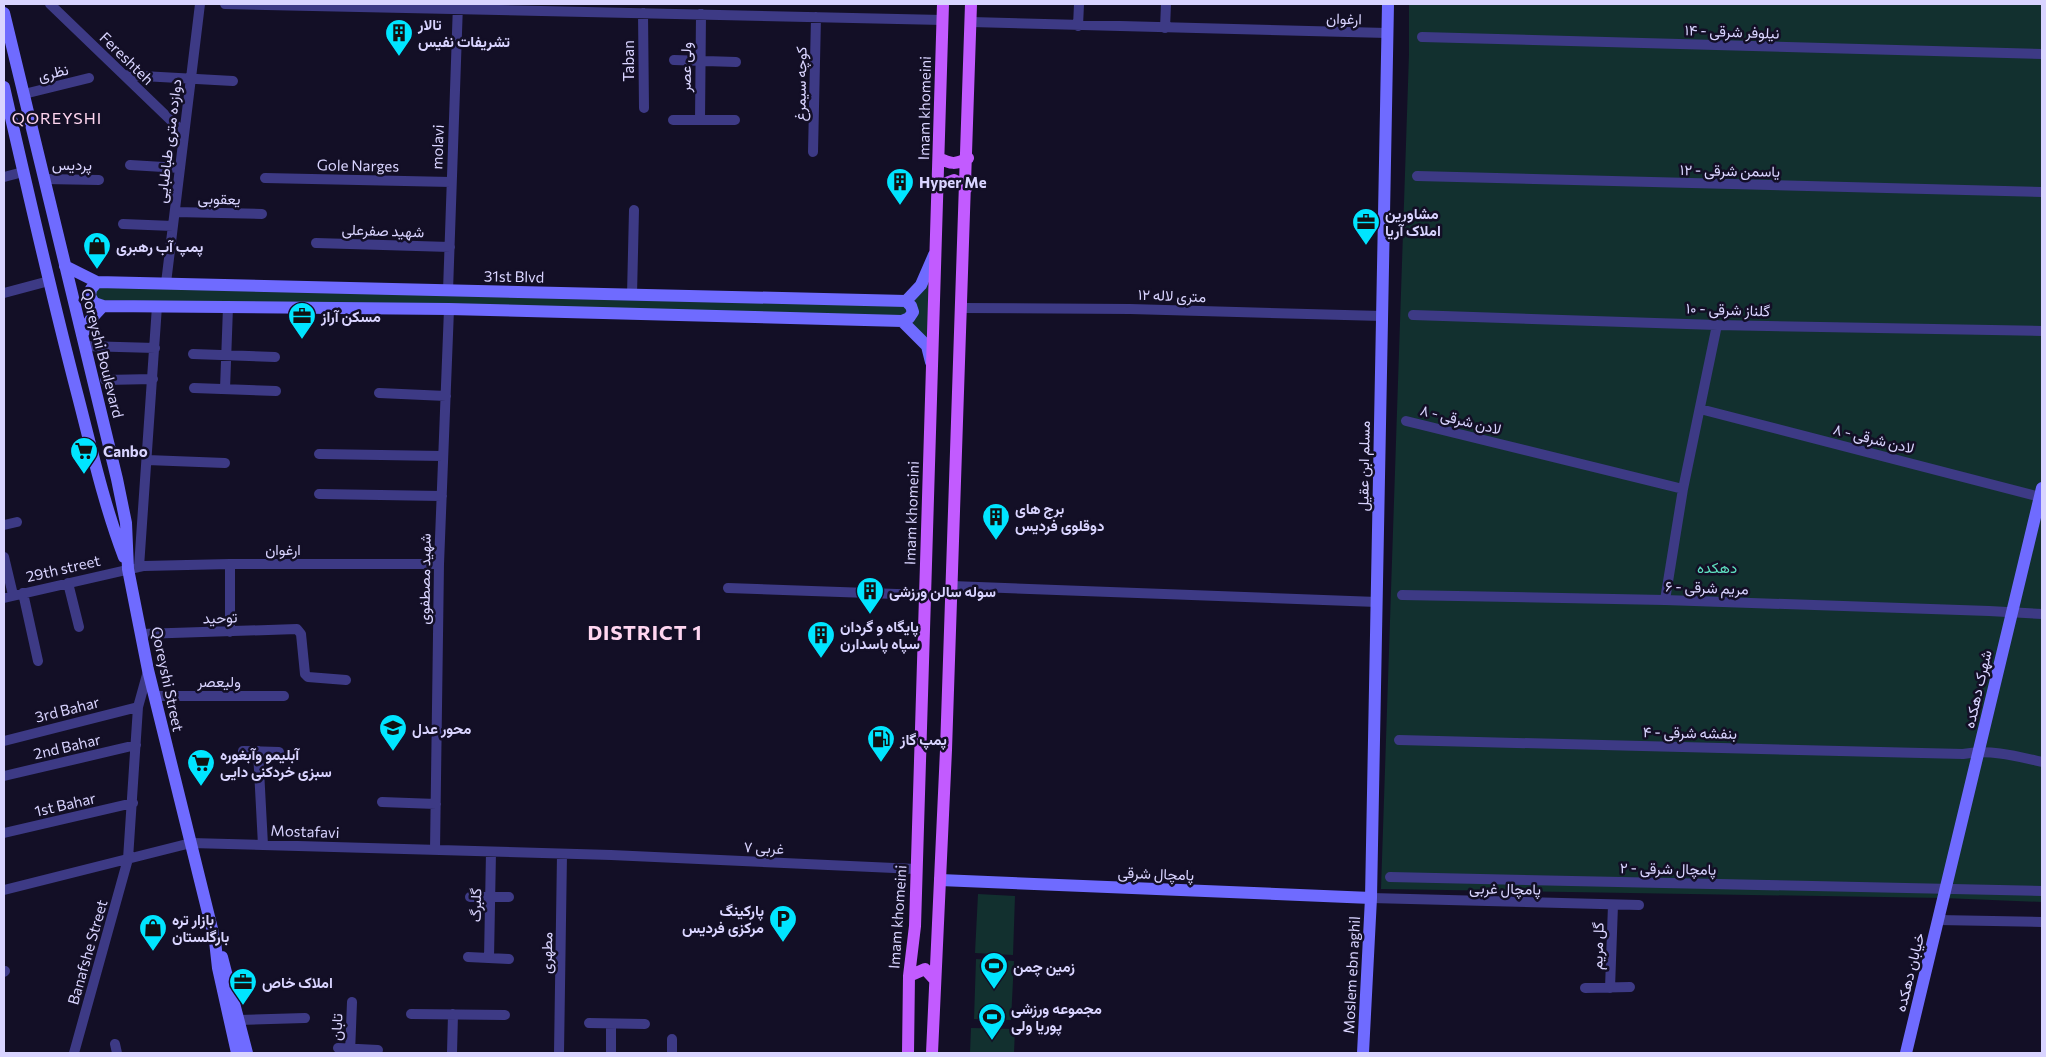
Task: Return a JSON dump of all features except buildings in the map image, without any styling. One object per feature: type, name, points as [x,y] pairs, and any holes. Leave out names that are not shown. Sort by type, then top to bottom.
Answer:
[{"type":"main road","name":"Imam khomeini","points":[[908,1053],[909,976],[915,926],[943,4]]},
{"type":"main road","points":[[932,1053],[968,158],[971,4]]},
{"type":"main road","name":"مسلم ابن عقیل","points":[[1371,898],[1388,4]]},
{"type":"main road","name":"Qoreyshi Boulevard","points":[[4,13],[125,516],[134,568]]},
{"type":"main road","points":[[4,87],[6,108],[110,520],[134,568]]},
{"type":"main road","points":[[939,158],[952,164],[959,164],[968,158]]},
{"type":"main road","points":[[938,186],[954,180],[966,189]]},
{"type":"main road","points":[[97,282],[91,289],[90,296],[94,303],[103,306],[449,309],[902,322],[909,318],[913,312],[911,306],[906,301],[921,285],[936,250]]},
{"type":"main road","name":"31st Blvd","points":[[64,266],[97,282],[906,301]]},
{"type":"main road","points":[[83,340],[91,318],[103,306]]},
{"type":"main road","points":[[902,322],[927,346],[932,365]]},
{"type":"main road","name":"شهرک دهکده","points":[[1945,893],[2041,492]]},
{"type":"main road","points":[[110,520],[119,522],[125,516]]},
{"type":"main road","name":"Qoreyshi Street","points":[[134,568],[141,634],[148,670],[215,941],[218,968],[236,1053]]},
{"type":"main road","name":"پامچال شرقی","points":[[940,880],[1371,898]]},
{"type":"main road","name":"خیابان دهکده","points":[[1906,1053],[1945,893]]},
{"type":"main road","name":"Moslem ebn aghil","points":[[1363,1053],[1371,898]]},
{"type":"main road","name":"Qoreyshi Street","points":[[215,941],[225,963],[247,1053]]},
{"type":"main road","points":[[909,976],[925,969],[936,980]]},
{"type":"street","name":"Fereshteh","points":[[50,4],[184,133]]},
{"type":"street","name":"دوازده متری طباطبایی","points":[[166,283],[200,4]]},
{"type":"street","points":[[225,4],[457,6],[643,13],[942,20]]},
{"type":"street","points":[[1078,26],[1079,4]]},
{"type":"street","points":[[1165,28],[1166,4]]},
{"type":"street","name":"molavi","points":[[448,291],[457,6]]},
{"type":"street","name":"Taban","points":[[643,13],[644,108]]},
{"type":"street","name":"ولی عصر","points":[[700,120],[701,14]]},
{"type":"street","name":"کوچه سیمرغ","points":[[814,152],[816,17]]},
{"type":"street","name":"ارغوان","points":[[971,22],[1387,34]]},
{"type":"street","name":"نیلوفر شرقی - ۱۴","points":[[1422,37],[2042,54]]},
{"type":"street","points":[[674,60],[736,62]]},
{"type":"street","points":[[124,75],[233,81]]},
{"type":"street","name":"نظری","points":[[24,94],[89,78]]},
{"type":"street","points":[[674,120],[735,120]]},
{"type":"street","points":[[130,165],[180,168]]},
{"type":"street","points":[[4,177],[23,172]]},
{"type":"street","name":"یاسمن شرقی - ۱۲","points":[[1418,176],[2042,192]]},
{"type":"street","name":"Gole Narges","points":[[265,178],[451,182]]},
{"type":"street","name":"پردیس","points":[[44,179],[99,180]]},
{"type":"street","points":[[632,295],[634,210]]},
{"type":"street","name":"یعقوبی","points":[[175,212],[262,214]]},
{"type":"street","points":[[123,224],[173,226]]},
{"type":"street","name":"شهید صفرعلی","points":[[316,243],[450,247]]},
{"type":"street","points":[[4,293],[49,282]]},
{"type":"street","points":[[134,568],[143,512],[157,306]]},
{"type":"street","points":[[225,389],[228,307]]},
{"type":"street","name":"۱۲ متری لاله","points":[[962,308],[1130,309],[1382,316]]},
{"type":"street","name":"شهید مصطفوی","points":[[435,850],[439,564],[449,309]]},
{"type":"street","name":"گلناز شرقی - ۱۰","points":[[1413,315],[2042,331]]},
{"type":"street","points":[[1665,600],[1683,489],[1717,324]]},
{"type":"street","points":[[83,340],[155,348]]},
{"type":"street","points":[[193,354],[275,357]]},
{"type":"street","points":[[105,380],[153,379]]},
{"type":"street","points":[[194,388],[276,391]]},
{"type":"street","points":[[379,393],[446,396]]},
{"type":"street","name":"لادن شرقی - ۸","points":[[1700,410],[2041,492]]},
{"type":"street","name":"لادن شرقی - ۸","points":[[1406,421],[1683,489]]},
{"type":"street","points":[[319,454],[443,456]]},
{"type":"street","points":[[147,460],[225,463]]},
{"type":"street","points":[[320,494],[442,496]]},
{"type":"street","points":[[125,516],[143,512]]},
{"type":"street","points":[[4,525],[17,522]]},
{"type":"street","points":[[4,558],[13,595],[38,661]]},
{"type":"street","points":[[230,564],[230,632]]},
{"type":"street","name":"ارغوان","points":[[134,568],[230,564],[439,564]]},
{"type":"street","name":"29th street","points":[[13,595],[134,568]]},
{"type":"street","points":[[68,583],[79,627]]},
{"type":"street","points":[[952,586],[1377,602]]},
{"type":"street","points":[[728,588],[925,595]]},
{"type":"street","name":"مریم شرقی - ۶","points":[[1402,595],[1665,600],[1989,610],[2042,614]]},
{"type":"street","name":"توحید","points":[[141,634],[299,630],[306,674],[308,676],[346,680]]},
{"type":"street","name":"Banafshe Street","points":[[74,1053],[128,859],[138,706],[148,670]]},
{"type":"street","name":"ولیعصر","points":[[154,696],[284,696]]},
{"type":"street","name":"3rd Bahar","points":[[4,741],[138,706]]},
{"type":"street","name":"بنفشه شرقی - ۴","points":[[1399,740],[1964,754],[1979,751],[1998,752],[2042,762]]},
{"type":"street","name":"2nd Bahar","points":[[4,776],[136,745]]},
{"type":"street","points":[[243,751],[279,752]]},
{"type":"street","points":[[258,751],[263,845]]},
{"type":"street","points":[[382,802],[436,804]]},
{"type":"street","name":"1st Bahar","points":[[4,833],[133,803]]},
{"type":"street","name":"Mostafavi","points":[[4,890],[191,843],[611,855]]},
{"type":"street","name":"گلبرگ","points":[[489,958],[491,852]]},
{"type":"street","name":"مطهری","points":[[559,1053],[562,854]]},
{"type":"street","name":"۷ غربی","points":[[611,855],[916,869]]},
{"type":"street","name":"پامچال شرقی - ۲","points":[[1390,877],[1945,893],[2042,891]]},
{"type":"street","points":[[470,897],[509,897]]},
{"type":"street","name":"پامچال غربی","points":[[1371,898],[1639,905]]},
{"type":"street","name":"گل مریم","points":[[1610,988],[1613,905]]},
{"type":"street","points":[[1938,920],[2042,922]]},
{"type":"street","points":[[468,957],[509,959]]},
{"type":"street","points":[[1585,988],[1630,987]]},
{"type":"street","name":"تابان","points":[[350,1051],[352,1002]]},
{"type":"street","points":[[411,1014],[505,1015]]},
{"type":"street","points":[[452,1053],[453,1014]]},
{"type":"street","points":[[239,1020],[304,1018]]},
{"type":"street","points":[[589,1023],[645,1024]]},
{"type":"street","points":[[611,1024],[611,1053]]},
{"type":"street","points":[[672,1039],[672,1053]]},
{"type":"street","points":[[338,1048],[350,1051],[378,1050]]},
{"type":"green space","name":"دهکده","points":[[1409,4],[2042,4],[2042,902],[1944,898],[1381,889],[1409,54]]},
{"type":"green space","points":[[933,270],[930,346],[908,323],[911,301]]},
{"type":"green space","points":[[102,287],[908,306],[907,316],[98,300],[95,295],[96,290]]},
{"type":"green space","name":"زمین چمن","points":[[978,894],[1015,896],[1013,955],[975,953]]},
{"type":"green space","name":"زمین چمن","points":[[976,959],[1014,961],[1011,1020],[974,1019]]},
{"type":"green space","name":"مجموعه ورزشی پوریا ولی","points":[[971,1028],[1015,1029],[1014,1053],[970,1053]]},
{"type":"place","name":"تالار تشریفات نفیس","points":[[399,57]]},
{"type":"place","name":"Hyper Me","points":[[900,206]]},
{"type":"place","name":"مشاورین املاک آریا","points":[[1366,246]]},
{"type":"place","name":"پمپ آب رهبری","points":[[97,270]]},
{"type":"place","name":"مسکن آراز","points":[[302,340]]},
{"type":"place","name":"Canbo","points":[[84,475]]},
{"type":"place","name":"برج های دوقلوی فردیس","points":[[996,541]]},
{"type":"place","name":"سوله سالن ورزشی","points":[[870,615]]},
{"type":"place","name":"پایگاه و گردان سپاه پاسدارن","points":[[821,659]]},
{"type":"place","name":"محور عدل","points":[[393,752]]},
{"type":"place","name":"پمپ گاز","points":[[881,763]]},
{"type":"place","name":"آبلیمو وآبغوره سبزی خردکنی دایی","points":[[201,787]]},
{"type":"place","name":"پارکینگ مرکزی فردیس","points":[[783,943]]},
{"type":"place","name":"بازار تره بارگلستان","points":[[153,952]]},
{"type":"place","name":"زمین چمن","points":[[994,990]]},
{"type":"place","name":"املاک خاص","points":[[243,1006]]},
{"type":"place","name":"مجموعه ورزشی پوریا ولی","points":[[992,1041]]},
{"type":"district","name":"QOREYSHI","points":[[57,117]]},
{"type":"district","name":"DISTRICT 1","points":[[645,632]]}]
